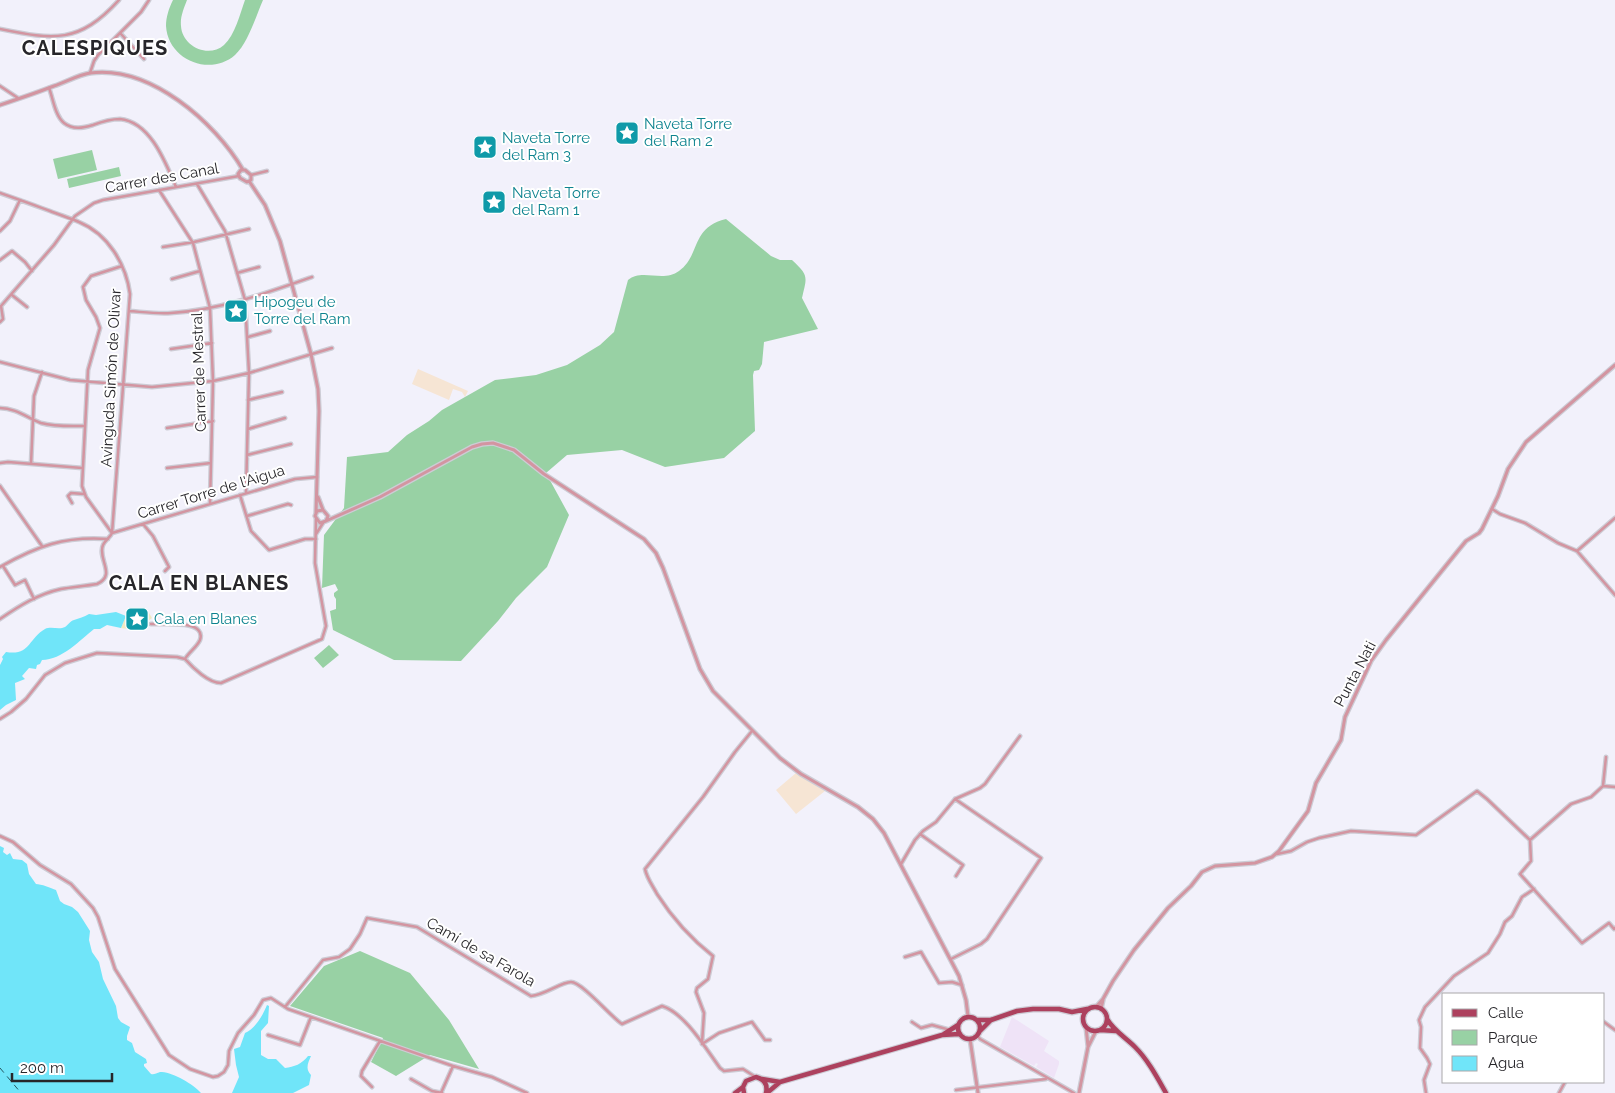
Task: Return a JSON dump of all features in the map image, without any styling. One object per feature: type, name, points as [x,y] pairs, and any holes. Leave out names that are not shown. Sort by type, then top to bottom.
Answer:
[{"type":"main road","points":[[1072,1012],[1099,1008],[1105,1013],[1116,1031],[1141,1054],[1166,1093]]},
{"type":"main road","points":[[767,1093],[780,1082],[942,1035],[951,1031],[958,1025],[961,1019],[968,1016],[977,1020],[991,1020],[1017,1011],[1060,1009],[1072,1012],[1082,1020],[1086,1027],[1116,1031]]},
{"type":"main road","points":[[1082,1020],[1088,1009]]},
{"type":"main road","points":[[1098,1030],[1105,1025],[1107,1019]]},
{"type":"main road","points":[[977,1020],[980,1026],[978,1034]]},
{"type":"main road","points":[[942,1035],[959,1034],[964,1038],[970,1039],[978,1034],[991,1020]]},
{"type":"main road","points":[[958,1025],[959,1034]]},
{"type":"main road","points":[[735,1093],[743,1087],[746,1081],[758,1078],[780,1082]]},
{"type":"main road","points":[[758,1078],[766,1085],[767,1093]]},
{"type":"main road","points":[[743,1087],[744,1093]]},
{"type":"street","points":[[0,29],[34,36],[67,36],[90,25],[119,0]]},
{"type":"street","points":[[90,73],[98,54],[120,34],[150,0]]},
{"type":"street","points":[[120,34],[144,59]]},
{"type":"street","points":[[0,104],[90,73],[112,72],[134,77],[160,89],[192,111],[206,124],[238,161],[243,170],[251,175],[267,171]]},
{"type":"street","points":[[0,86],[18,98]]},
{"type":"street","points":[[49,88],[60,119],[67,125],[78,128],[120,119],[143,131],[160,151],[176,187]]},
{"type":"street","points":[[0,719],[26,699],[46,675],[54,669],[65,663],[93,654],[177,657],[185,659],[210,679],[217,683],[222,683],[322,639],[326,626],[315,564],[318,389],[312,354],[293,284],[273,222],[265,205],[249,181],[242,180],[239,176],[239,172],[243,170]]},
{"type":"street","points":[[249,181],[252,178],[251,175]]},
{"type":"street","name":"Carrer des Canal","points":[[0,322],[3,318],[1,306],[80,211],[103,200],[239,176]]},
{"type":"street","points":[[197,184],[227,235],[245,300],[249,372],[246,493]]},
{"type":"street","name":"Carrer de Mestral","points":[[159,190],[192,242],[210,308],[213,381],[210,504]]},
{"type":"street","name":"Avinguda Simón de Olivar","points":[[0,193],[85,225],[101,236],[114,251],[129,286],[129,311],[112,532]]},
{"type":"street","points":[[0,231],[10,221],[20,200]]},
{"type":"street","points":[[163,247],[249,229]]},
{"type":"street","points":[[0,260],[12,251],[32,271]]},
{"type":"street","points":[[102,548],[112,532],[84,494],[82,486],[89,364],[100,328],[86,300],[84,287],[91,276],[122,266]]},
{"type":"street","points":[[237,273],[258,267]]},
{"type":"street","points":[[172,279],[200,270]]},
{"type":"street","points":[[129,311],[172,313],[210,308],[245,300],[312,277]]},
{"type":"street","points":[[12,295],[27,307]]},
{"type":"street","points":[[248,337],[270,332]]},
{"type":"street","points":[[171,348],[212,343]]},
{"type":"street","points":[[0,362],[70,380],[152,387],[213,381],[332,348]]},
{"type":"street","name":"Punta Nati","points":[[1277,854],[1308,811],[1316,783],[1340,740],[1344,717],[1377,653],[1466,541],[1479,533],[1492,509],[1508,469],[1526,442],[1615,364]]},
{"type":"street","points":[[31,464],[34,396],[42,372]]},
{"type":"street","points":[[248,400],[282,392]]},
{"type":"street","points":[[0,408],[14,411],[42,423],[85,426]]},
{"type":"street","points":[[248,429],[286,418]]},
{"type":"street","points":[[167,428],[213,421]]},
{"type":"street","points":[[316,519],[318,522],[324,522],[380,497],[472,447],[493,443],[514,450],[544,474],[630,528],[644,539],[656,553],[664,568],[700,669],[713,691],[780,758],[802,774],[858,807],[873,819],[884,832],[962,985],[968,1016]]},
{"type":"street","points":[[247,456],[291,444]]},
{"type":"street","points":[[0,463],[82,468]]},
{"type":"street","points":[[167,468],[211,463]]},
{"type":"street","name":"Carrer Torre de l'Aigua","points":[[112,532],[295,479],[317,477]]},
{"type":"street","points":[[0,486],[42,547]]},
{"type":"street","points":[[316,538],[328,516],[324,511],[317,492]]},
{"type":"street","points":[[72,503],[68,496],[70,493],[84,494]]},
{"type":"street","points":[[240,495],[252,532],[269,550],[305,539],[316,538]]},
{"type":"street","points":[[247,516],[288,504],[291,505]]},
{"type":"street","points":[[1492,509],[1525,523],[1558,543],[1577,551],[1615,595]]},
{"type":"street","points":[[316,513],[324,511],[330,514],[340,514]]},
{"type":"street","points":[[1577,551],[1615,518]]},
{"type":"street","points":[[143,524],[162,551],[169,567],[165,571]]},
{"type":"street","points":[[0,619],[34,599],[61,589],[102,582],[106,577],[106,572],[102,548],[96,538]]},
{"type":"street","points":[[34,599],[26,580],[15,585],[1,567],[42,547],[66,539],[108,539]]},
{"type":"street","points":[[151,624],[190,625],[196,628],[200,635],[200,640],[185,659]]},
{"type":"street","points":[[702,1044],[704,1013],[696,992],[697,988],[708,979],[713,956],[693,940],[672,918],[648,879],[646,869],[752,731]]},
{"type":"street","points":[[901,864],[911,845],[920,834],[936,822],[955,799],[985,784],[1020,736]]},
{"type":"street","points":[[1530,840],[1571,804],[1591,797],[1603,786],[1606,757]]},
{"type":"street","points":[[1603,786],[1615,787]]},
{"type":"street","points":[[1099,1008],[1113,981],[1134,950],[1168,908],[1191,886],[1202,872],[1214,866],[1255,863],[1290,851],[1313,840],[1351,831],[1416,834],[1477,791],[1488,799],[1530,840],[1532,861],[1520,874],[1582,943],[1609,923],[1615,928]]},
{"type":"street","points":[[950,960],[987,939],[1041,858],[955,799]]},
{"type":"street","points":[[920,834],[963,865],[956,876]]},
{"type":"street","points":[[0,836],[13,842],[40,865],[71,884],[93,908],[98,916],[115,969],[169,1055],[190,1069],[213,1077],[221,1074],[227,1067],[229,1051],[233,1042],[263,1000],[271,998],[285,1007],[311,1017],[453,1066],[492,1077],[527,1093]]},
{"type":"street","points":[[1426,1093],[1424,1080],[1430,1064],[1420,1048],[1422,1027],[1419,1020],[1425,1007],[1454,976],[1488,953],[1505,922],[1512,916],[1522,897],[1534,889]]},
{"type":"street","name":"Camí de sa Farola","points":[[285,1007],[323,960],[338,956],[350,949],[360,934],[367,918],[417,927],[531,996],[543,994],[567,983],[577,984],[622,1024],[659,1007],[666,1007],[682,1017],[724,1072],[743,1069],[746,1072]]},
{"type":"street","points":[[905,956],[921,952],[939,983],[952,982],[962,985]]},
{"type":"street","points":[[268,1035],[300,1045],[311,1017]]},
{"type":"street","points":[[702,1044],[719,1032],[752,1022],[765,1040],[770,1040]]},
{"type":"street","points":[[912,1022],[921,1028],[932,1024],[945,1027],[951,1031]]},
{"type":"street","points":[[1079,1093],[1088,1047],[1086,1027]]},
{"type":"street","points":[[1088,1047],[1098,1030]]},
{"type":"street","points":[[978,1034],[980,1039],[1073,1093]]},
{"type":"street","points":[[970,1039],[978,1093]]},
{"type":"street","points":[[372,1086],[361,1076],[362,1071],[380,1041]]},
{"type":"street","points":[[411,1079],[432,1091],[441,1093],[453,1066]]},
{"type":"street","points":[[746,1081],[746,1072],[758,1078]]},
{"type":"street","points":[[956,1090],[1048,1079]]},
{"type":"shaded area","points":[[418,369],[468,391],[465,397],[462,392],[453,389],[449,400],[412,384]]},
{"type":"shaded area","points":[[796,773],[825,791],[796,814],[776,790]]},
{"type":"shaded area","points":[[1012,1017],[1049,1041],[1044,1051],[1059,1061],[1054,1078],[1036,1067],[1038,1064],[1036,1063],[1034,1066],[1000,1047]]},
{"type":"green space","points":[[173,0],[187,0],[182,13],[181,23],[182,33],[186,39],[197,48],[211,51],[218,49],[228,41],[237,24],[245,0],[263,0],[248,37],[240,50],[225,61],[214,65],[192,62],[174,48],[166,26]]},
{"type":"green space","points":[[92,150],[97,170],[58,179],[53,159]]},
{"type":"green space","points":[[119,167],[121,176],[69,188],[67,179]]},
{"type":"green space","points":[[726,219],[771,256],[780,260],[792,260],[804,273],[806,281],[802,298],[818,329],[764,342],[762,364],[759,370],[754,371],[753,375],[755,431],[724,458],[665,467],[622,450],[567,455],[546,473],[569,515],[547,567],[516,598],[498,621],[461,661],[394,660],[333,630],[330,611],[336,609],[334,593],[338,590],[335,584],[322,588],[324,535],[344,508],[347,457],[388,452],[407,435],[442,410],[495,380],[536,375],[567,365],[600,345],[614,332],[628,280],[640,275],[666,276],[679,271],[691,257],[701,235],[715,223]]},
{"type":"green space","points":[[329,645],[339,655],[323,668],[314,658]]},
{"type":"green space","points":[[360,951],[410,973],[449,1020],[479,1069],[430,1055],[396,1076],[371,1062],[383,1038],[290,1006],[324,966]]},
{"type":"sand","name":"Cala en Blanes","points":[[142,610],[149,613],[152,618],[138,627],[121,628],[126,616]]},
{"type":"water","points":[[116,612],[126,616],[121,628],[107,625],[100,629],[94,629],[64,653],[57,657],[42,660],[36,669],[29,668],[22,676],[25,679],[15,683],[16,700],[0,710],[0,665],[2,657],[6,652],[14,653],[24,649],[45,629],[63,628],[89,614],[96,615]]},
{"type":"water","points":[[0,846],[4,848],[3,852],[7,855],[10,853],[13,859],[22,860],[27,864],[29,874],[36,884],[56,890],[60,901],[78,912],[90,931],[89,940],[92,952],[99,962],[103,979],[116,1006],[118,1018],[130,1027],[127,1040],[132,1043],[135,1052],[146,1059],[147,1063],[144,1066],[151,1074],[162,1072],[178,1077],[201,1093],[0,1093]]},
{"type":"water","points":[[267,1005],[269,1006],[268,1023],[261,1031],[261,1055],[268,1059],[276,1059],[285,1068],[298,1065],[308,1056],[311,1056],[308,1066],[311,1075],[309,1085],[293,1093],[232,1093],[239,1077],[234,1049],[240,1047],[245,1033],[255,1025]]},
{"type":"ferry route","points":[[0,1068],[21,1093]]},
{"type":"place","name":"Naveta Torre del Ram 2","points":[[627,133]]},
{"type":"place","name":"Naveta Torre del Ram 3","points":[[485,147]]},
{"type":"place","name":"Naveta Torre del Ram 1","points":[[494,202]]},
{"type":"place","name":"Hipogeu de Torre del Ram","points":[[236,311]]},
{"type":"place","name":"Cala en Blanes","points":[[137,619]]},
{"type":"district","name":"CALESPIQUES","points":[[95,48]]},
{"type":"district","name":"CALA EN BLANES","points":[[199,583]]}]
